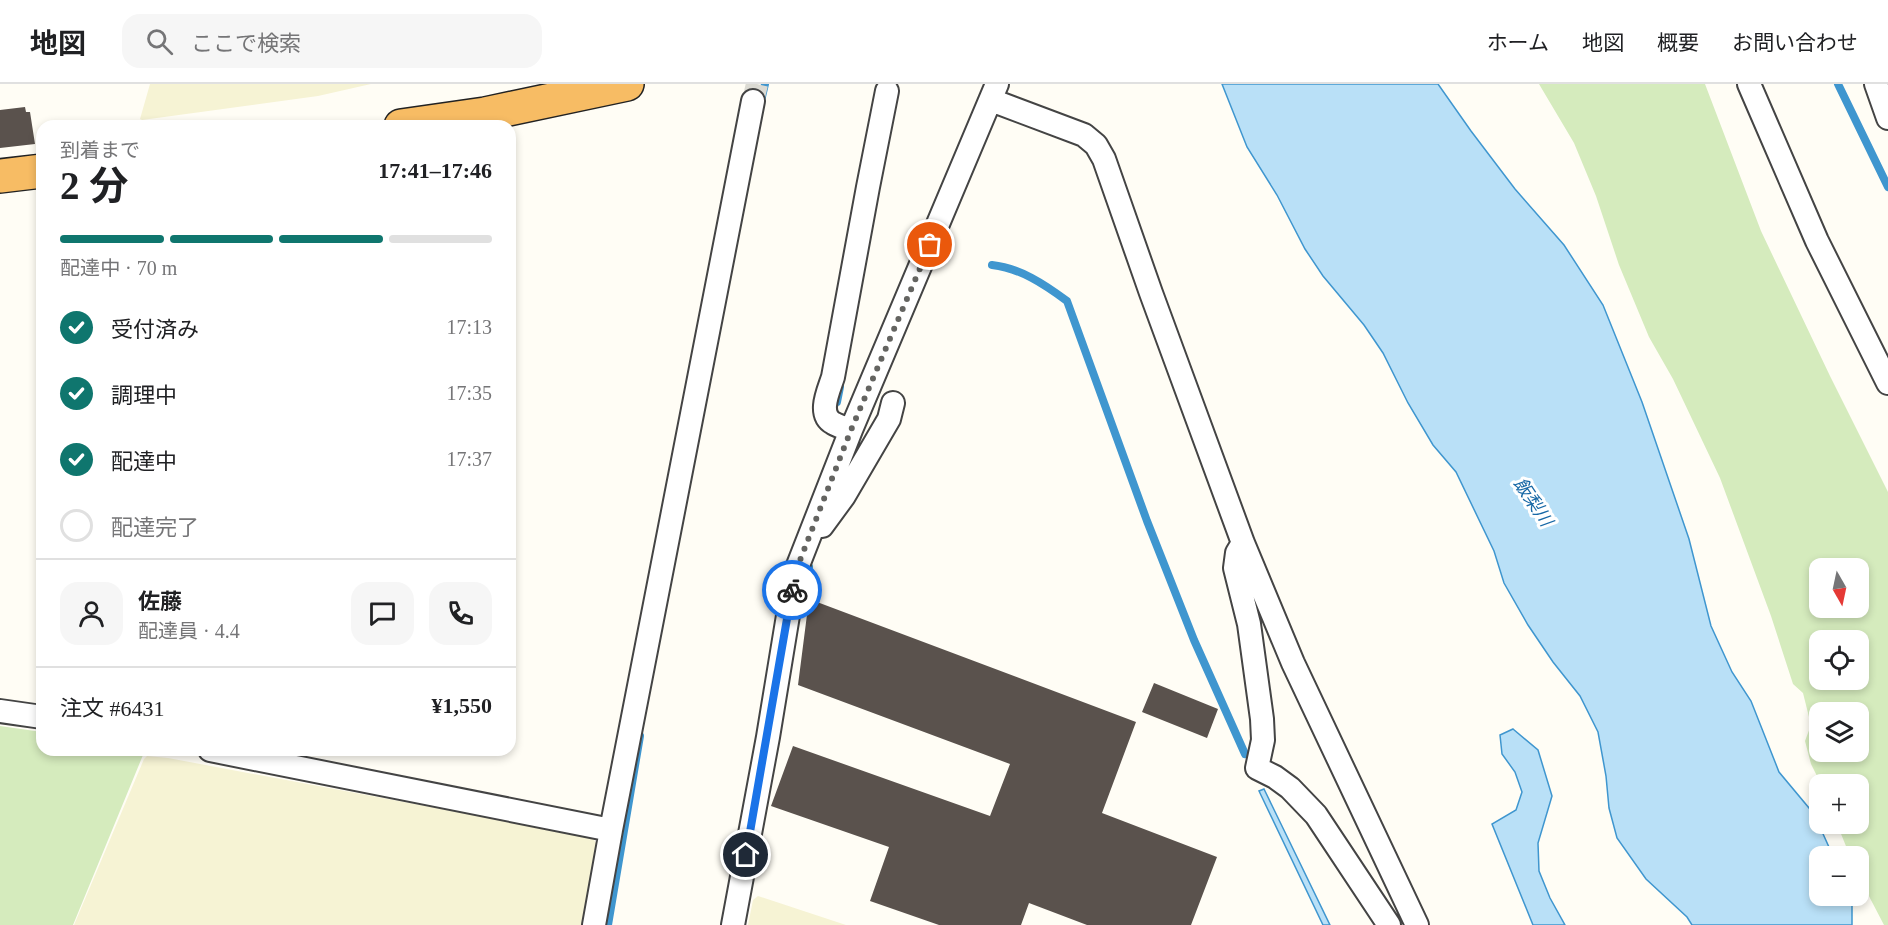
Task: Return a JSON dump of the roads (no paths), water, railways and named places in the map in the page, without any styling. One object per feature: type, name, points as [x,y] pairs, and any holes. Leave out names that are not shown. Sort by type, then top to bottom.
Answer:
[{"type":"highway","points":[[443,120],[485,114],[627,84]]},
{"type":"highway","points":[[0,176],[36,172]]},
{"type":"street","points":[[1749,84],[1817,241],[1888,383]]},
{"type":"street","points":[[1876,84],[1888,118]]},
{"type":"street","points":[[851,430],[831,422],[825,412],[825,404],[833,377],[887,91]]},
{"type":"street","points":[[733,925],[795,573],[851,430],[994,92],[1084,135],[1096,145],[1104,159],[1244,543],[1293,663],[1417,925]]},
{"type":"street","points":[[594,925],[753,101]]},
{"type":"street","points":[[805,549],[844,496],[889,419],[893,403]]},
{"type":"street","points":[[1244,543],[1237,554],[1235,568],[1249,624],[1262,719],[1263,740],[1257,768],[1275,777],[1303,800],[1316,815],[1389,925]]},
{"type":"street","points":[[0,711],[36,716]]},
{"type":"street","points":[[240,756],[611,830]]},
{"type":"water","name":"飯梨川","points":[[1222,84],[1438,84],[1515,189],[1564,245],[1603,305],[1642,402],[1689,539],[1711,626],[1732,672],[1751,701],[1779,772],[1809,808],[1809,834],[1823,834],[1828,846],[1809,846],[1809,906],[1852,906],[1852,925],[1692,925],[1687,917],[1646,879],[1617,838],[1609,808],[1598,732],[1580,696],[1528,625],[1504,583],[1494,551],[1456,472],[1433,445],[1408,403],[1383,353],[1364,325],[1323,276],[1305,249],[1277,195],[1247,147]]},
{"type":"water","points":[[1513,729],[1538,750],[1552,796],[1538,843],[1539,871],[1550,898],[1565,925],[1533,925],[1492,824],[1516,810],[1522,792],[1515,772],[1502,754],[1500,735]]},
{"type":"water","points":[[1264,789],[1330,925],[1323,925],[1259,791]]},
{"type":"waterway","points":[[760,105],[765,84]]},
{"type":"waterway","points":[[1838,84],[1888,187]]},
{"type":"waterway","points":[[992,265],[1022,273],[1067,301],[1147,521],[1194,640],[1245,754]]},
{"type":"waterway","points":[[837,402],[840,387]]},
{"type":"waterway","points":[[806,582],[809,567]]},
{"type":"waterway","points":[[608,925],[640,736]]},
{"type":"tunnel","points":[[753,101],[757,84]]}]
